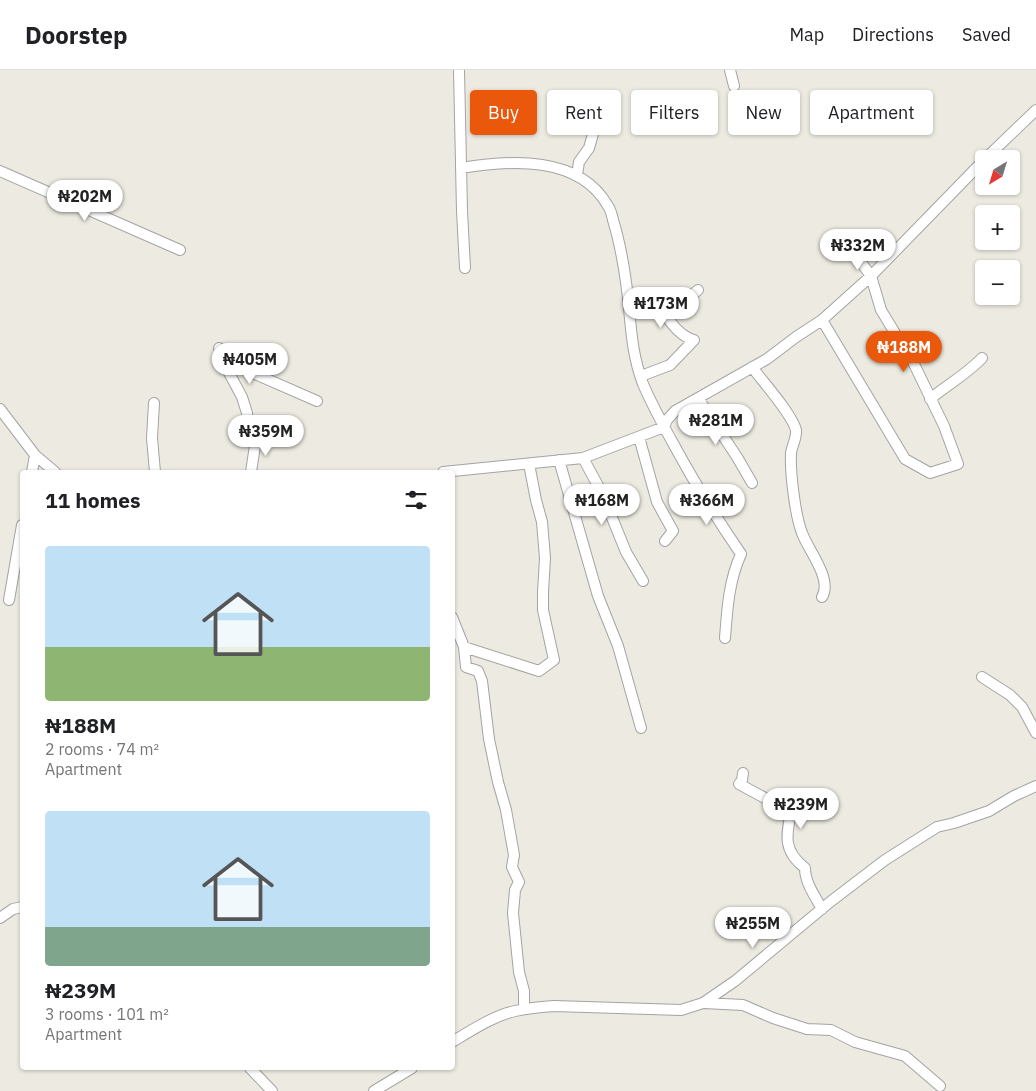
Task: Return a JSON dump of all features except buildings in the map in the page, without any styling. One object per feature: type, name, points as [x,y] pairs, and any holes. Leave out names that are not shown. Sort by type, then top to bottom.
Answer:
[{"type":"street","points":[[459,70],[460,168],[465,268]]},
{"type":"street","points":[[730,70],[734,86]]},
{"type":"street","points":[[994,150],[1036,110]]},
{"type":"street","points":[[577,175],[579,162],[589,148],[593,135]]},
{"type":"street","points":[[460,168],[495,164],[529,164],[556,167],[577,175],[594,188],[608,206],[618,234],[624,265],[632,347],[641,376],[664,427],[695,484],[741,554],[735,566],[726,613],[725,638]]},
{"type":"street","points":[[455,471],[584,458],[664,427],[675,411],[767,359],[822,320],[871,276],[975,168]]},
{"type":"street","points":[[0,171],[180,250]]},
{"type":"street","points":[[822,320],[905,459],[930,473],[958,464],[944,426],[915,366],[882,310],[871,276],[860,261]]},
{"type":"street","points":[[628,299],[641,293],[682,298],[694,295],[698,290]]},
{"type":"street","points":[[641,293],[654,302],[679,331],[687,338],[694,340],[670,365],[641,376]]},
{"type":"street","points":[[220,348],[230,362],[317,401]]},
{"type":"street","points":[[930,399],[952,381],[970,371],[982,358]]},
{"type":"street","points":[[230,362],[228,371],[242,398],[247,413],[248,426],[256,439],[251,470]]},
{"type":"street","points":[[752,368],[792,420],[796,432],[791,452],[792,476],[802,533],[824,581],[826,591],[822,596]]},
{"type":"street","points":[[698,398],[733,450],[752,483]]},
{"type":"street","points":[[154,403],[152,438],[155,470]]},
{"type":"street","points":[[0,409],[35,455],[53,470]]},
{"type":"street","points":[[639,437],[657,502],[672,531],[665,541]]},
{"type":"street","points":[[32,470],[35,455]]},
{"type":"street","points":[[584,458],[602,493],[626,552],[643,581]]},
{"type":"street","points":[[559,460],[598,596],[618,646],[641,728]]},
{"type":"street","points":[[464,647],[539,671],[554,660],[542,592],[545,558],[542,522],[529,464]]},
{"type":"street","points":[[9,600],[20,536]]},
{"type":"street","points":[[455,624],[464,647],[466,667],[478,671],[482,681],[489,739],[506,810],[514,855],[512,867],[519,882],[515,890],[513,913],[517,955],[524,991],[524,1009]]},
{"type":"street","points":[[982,677],[1010,695],[1022,707],[1036,733]]},
{"type":"street","points":[[743,773],[739,784],[791,812],[786,838],[795,860],[805,868],[805,874],[811,889],[822,909]]},
{"type":"street","points":[[455,1040],[513,1011],[524,1009],[554,1006],[681,1010],[703,1003],[735,981],[885,860],[926,833],[937,827],[954,824],[989,811],[1014,796],[1036,786]]},
{"type":"street","points":[[0,918],[20,908]]},
{"type":"street","points":[[703,1003],[743,1005],[772,1018],[807,1029],[831,1030],[855,1042],[905,1056],[940,1086]]},
{"type":"street","points":[[252,1070],[272,1091]]},
{"type":"street","points":[[374,1091],[409,1070]]}]
